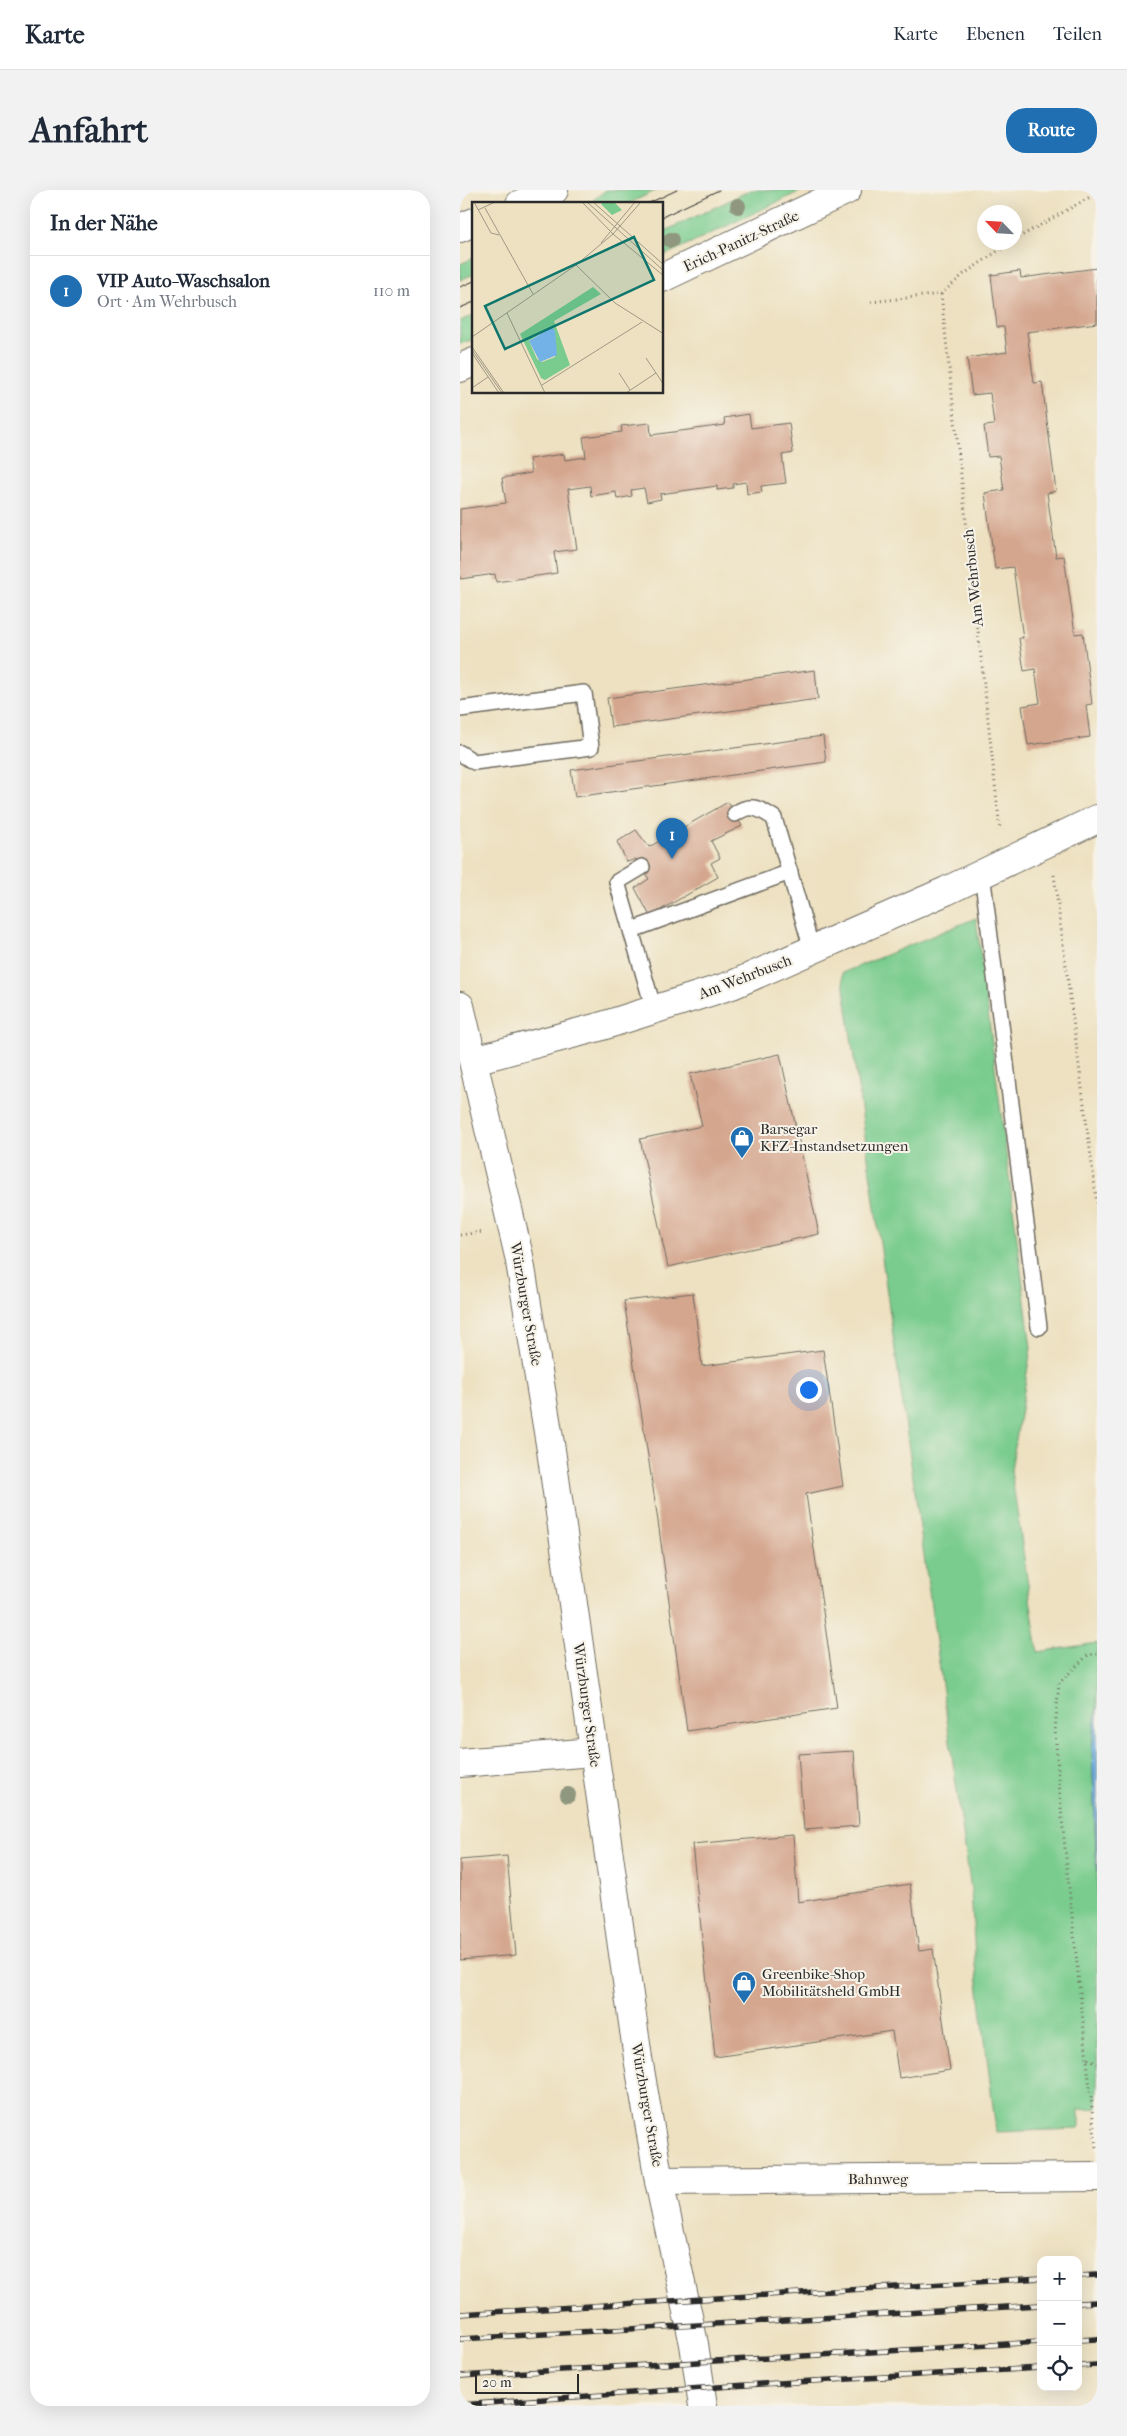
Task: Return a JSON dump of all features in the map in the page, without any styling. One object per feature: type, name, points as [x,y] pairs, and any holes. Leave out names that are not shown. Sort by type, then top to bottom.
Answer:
[{"type":"street","points":[[525,202],[554,190]]},
{"type":"street","name":"Erich-Panitz-Straße","points":[[664,277],[847,190]]},
{"type":"street","points":[[460,228],[472,223]]},
{"type":"street","points":[[460,368],[472,363]]},
{"type":"street","name":"Am Wehrbusch","points":[[467,1062],[654,1010],[732,985],[993,868],[1097,819]]},
{"type":"street","name":"Würzburger Straße","points":[[460,1006],[467,1062],[519,1256],[551,1450],[638,2058],[659,2181],[694,2344],[703,2406]]},
{"type":"street","points":[[460,1763],[593,1752]]},
{"type":"street","name":"Bahnweg","points":[[659,2181],[1097,2177]]},
{"type":"lane","points":[[460,709],[584,693],[591,747],[474,762],[460,753]]},
{"type":"lane","points":[[736,814],[744,807],[758,807],[774,818],[812,950]]},
{"type":"lane","points":[[642,867],[617,882],[654,1010]]},
{"type":"lane","points":[[993,868],[1039,1327]]},
{"type":"lane","points":[[632,930],[790,872]]},
{"type":"path","points":[[1022,235],[1097,193]]},
{"type":"path","points":[[870,302],[941,294],[964,274],[999,250]]},
{"type":"path","name":"Am Wehrbusch","points":[[941,294],[993,868]]},
{"type":"path","points":[[1050,840],[1097,1203]]},
{"type":"path","points":[[1096,2148],[1096,2121],[1066,1867],[1055,1731],[1059,1683],[1088,1655],[1097,1654]]},
{"type":"path","points":[[1088,2059],[1097,2064]]},
{"type":"green space","points":[[606,190],[657,190],[632,202],[591,202]]},
{"type":"green space","points":[[751,190],[803,190],[664,256],[664,232]]},
{"type":"green space","points":[[472,259],[472,275],[460,280],[460,264]]},
{"type":"green space","points":[[472,316],[472,340],[460,344],[460,321]]},
{"type":"green space","points":[[976,918],[1031,1348],[1011,1470],[1038,1652],[1097,1643],[1097,1706],[1092,1749],[1097,1873],[1097,2108],[1079,2110],[1079,2129],[996,2132],[975,1957],[971,1890],[842,973]]},
{"type":"water","points":[[1097,1706],[1097,1873],[1092,1749]]},
{"type":"building","points":[[1097,268],[1097,323],[1027,332],[1034,383],[1042,382],[1056,491],[1047,493],[1056,557],[1064,556],[1075,634],[1083,633],[1092,704],[1086,705],[1090,737],[1028,745],[1022,706],[1040,703],[1035,669],[1024,671],[1019,638],[1023,638],[1013,567],[995,569],[985,493],[1004,490],[999,456],[988,457],[984,426],[994,425],[990,393],[972,395],[967,358],[1007,352],[1004,327],[997,327],[991,275],[1020,271],[1021,278]]},
{"type":"building","points":[[749,414],[751,428],[789,423],[793,453],[782,455],[786,483],[761,486],[762,492],[747,494],[746,482],[733,484],[733,488],[717,490],[717,486],[660,494],[661,499],[647,502],[644,488],[631,490],[632,496],[617,499],[616,492],[591,496],[590,486],[568,489],[577,549],[554,552],[557,573],[496,582],[495,574],[460,579],[460,509],[506,503],[502,478],[531,473],[529,459],[564,454],[565,460],[586,457],[583,437],[622,432],[621,426],[650,423],[651,435],[725,425],[724,418]]},
{"type":"building","points":[[815,670],[818,699],[611,727],[607,698]]},
{"type":"building","points":[[823,736],[826,762],[575,797],[571,770]]},
{"type":"building","points":[[728,802],[742,826],[711,841],[720,858],[711,863],[718,877],[650,916],[635,888],[649,879],[636,859],[627,862],[617,842],[636,830],[649,847]]},
{"type":"building","points":[[780,1054],[819,1234],[668,1267],[640,1139],[702,1126],[690,1074]]},
{"type":"building","points":[[693,1293],[702,1366],[823,1350],[843,1486],[806,1494],[837,1708],[687,1731],[657,1514],[624,1301]]},
{"type":"building","points":[[854,1751],[859,1826],[804,1830],[798,1754]]},
{"type":"building","points":[[793,1835],[798,1902],[910,1884],[919,1951],[933,1949],[950,2070],[899,2078],[892,2031],[715,2057],[692,1844]]},
{"type":"building","points":[[507,1856],[516,1955],[460,1960],[460,1860]]},
{"type":"tram line","points":[[651,202],[677,190]]},
{"type":"tram line","points":[[664,216],[719,190]]},
{"type":"tram line","points":[[460,287],[472,282]]},
{"type":"tram line","points":[[460,308],[472,303]]},
{"type":"railway","points":[[1082,2276],[1097,2275]]},
{"type":"railway","points":[[460,2314],[1037,2278]]},
{"type":"railway","points":[[1082,2303],[1097,2302]]},
{"type":"railway","points":[[460,2339],[1037,2305]]},
{"type":"railway","points":[[1082,2340],[1097,2339]]},
{"type":"railway","points":[[460,2376],[1037,2342]]},
{"type":"railway","points":[[1082,2366],[1097,2365]]},
{"type":"railway","points":[[460,2405],[761,2384],[1037,2368]]},
{"type":"place","name":"VIP Auto-Waschsalon","points":[[672,859]]},
{"type":"place","name":"Barsegar KFZ-Instandsetzungen","points":[[742,1159]]},
{"type":"place","name":"Greenbike-Shop Mobilitätsheld GmbH","points":[[744,2004]]}]
